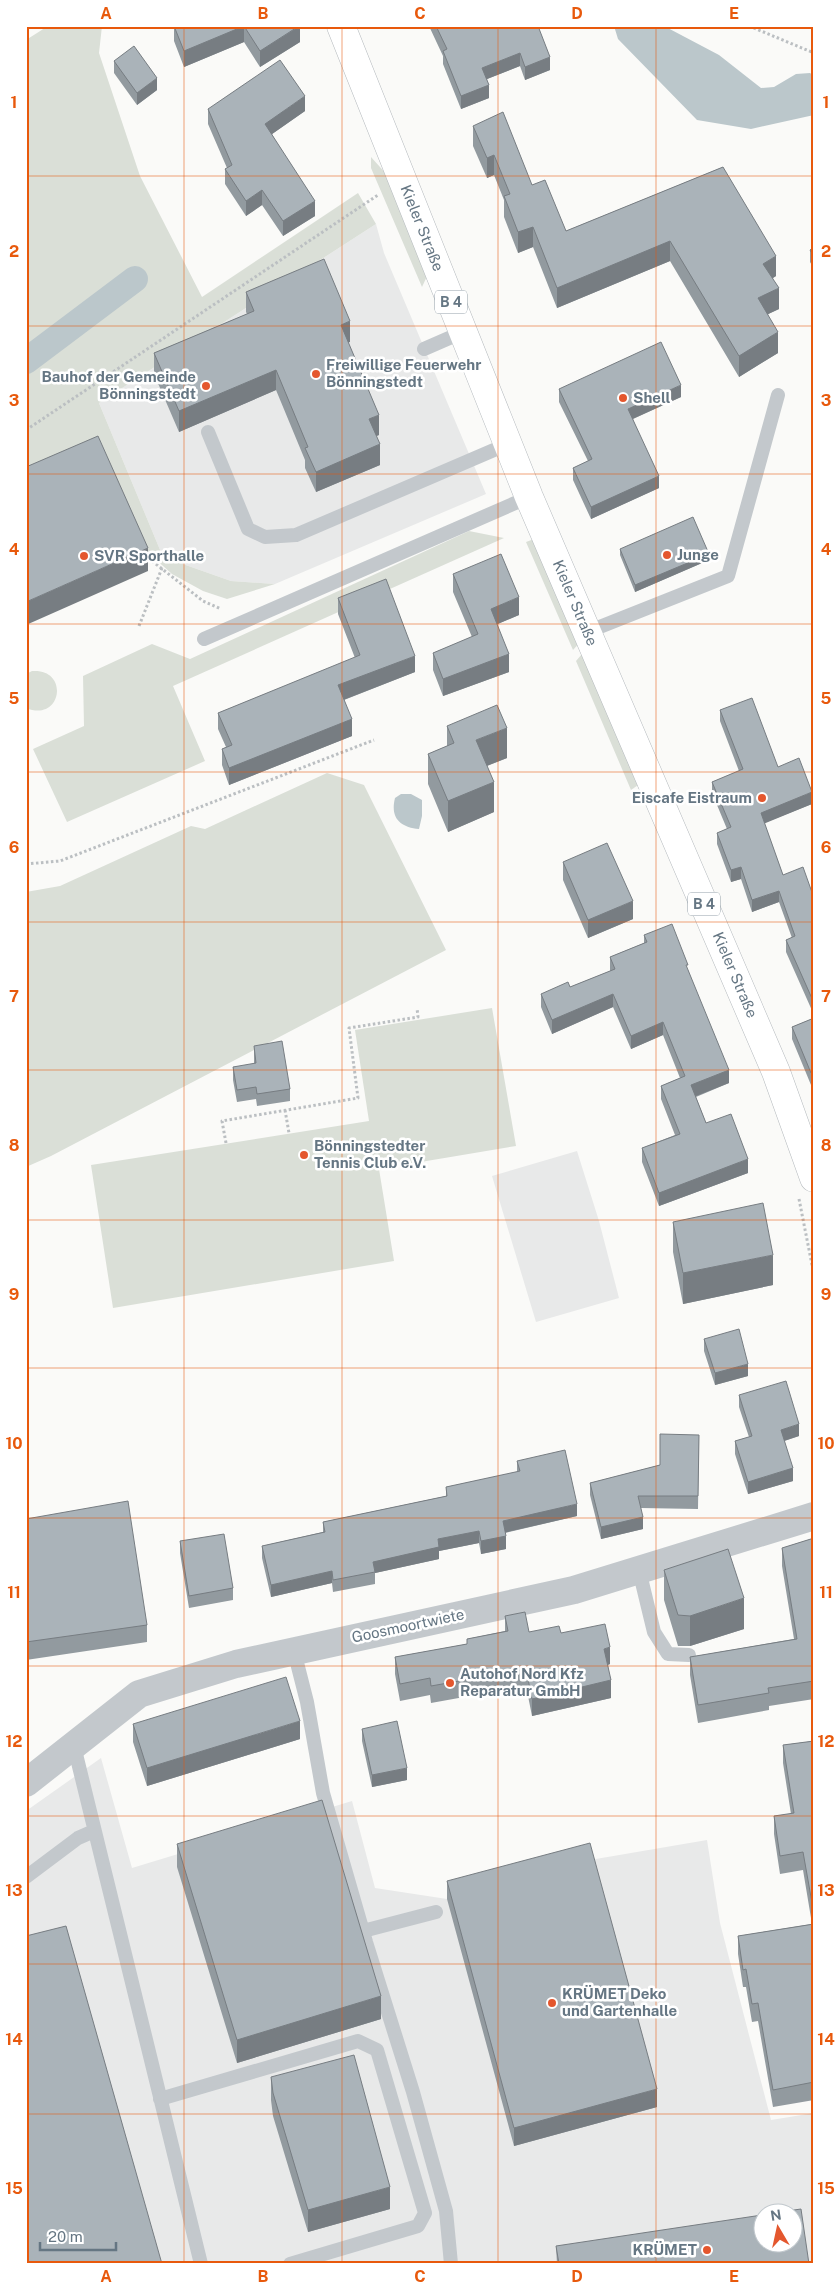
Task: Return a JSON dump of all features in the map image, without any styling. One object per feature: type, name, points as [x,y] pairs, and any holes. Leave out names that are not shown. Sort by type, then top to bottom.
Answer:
[{"type":"main road","name":"Kieler Straße","points":[[341,26],[529,497],[776,1072],[814,1178]]},
{"type":"street","name":"Goosmoortwiete","points":[[26,1783],[139,1694],[236,1664],[574,1590],[814,1516]]},
{"type":"lane","points":[[424,349],[463,332]]},
{"type":"lane","points":[[587,632],[728,576],[778,395]]},
{"type":"lane","points":[[208,432],[248,529],[265,537],[296,535],[508,444]]},
{"type":"lane","points":[[204,639],[529,497]]},
{"type":"lane","points":[[639,1570],[654,1632],[668,1654],[689,1655]]},
{"type":"lane","points":[[294,1651],[307,1702],[323,1793],[363,1932],[414,2092],[446,2211],[451,2264]]},
{"type":"lane","points":[[74,1746],[201,2264]]},
{"type":"lane","points":[[26,1876],[78,1838],[94,1831]]},
{"type":"lane","points":[[363,1932],[436,1912]]},
{"type":"lane","points":[[160,2099],[358,2040],[377,2050],[425,2213],[418,2226],[290,2264]]},
{"type":"path","points":[[749,26],[814,53]]},
{"type":"path","points":[[26,430],[378,195]]},
{"type":"path","points":[[152,561],[203,601],[220,609]]},
{"type":"path","points":[[140,626],[162,568]]},
{"type":"path","points":[[26,864],[60,862],[374,740]]},
{"type":"path","points":[[226,1143],[222,1120],[358,1098],[348,1028],[418,1017],[417,1008]]},
{"type":"path","points":[[285,1110],[289,1133]]},
{"type":"shaded area","points":[[48,26],[102,26],[99,53],[140,176],[202,297],[358,193],[376,224],[99,403],[163,557],[231,581],[275,584],[227,599],[203,591],[172,574],[134,540],[26,490],[26,40]]},
{"type":"shaded area","points":[[614,26],[664,26],[719,55],[761,88],[774,87],[796,74],[810,73],[814,76],[814,115],[751,129],[697,120],[618,39]]},
{"type":"shaded area","points":[[371,157],[388,176],[429,272],[422,287],[371,168]]},
{"type":"shaded area","points":[[376,224],[384,253],[486,494],[275,584],[231,581],[163,557],[99,403]]},
{"type":"shaded area","points":[[469,531],[504,538],[173,686],[205,761],[67,822],[33,749],[84,726],[83,676],[152,644],[190,659]]},
{"type":"shaded area","points":[[534,539],[582,640],[573,650],[526,542]]},
{"type":"shaded area","points":[[582,654],[641,783],[631,790],[576,661]]},
{"type":"shaded area","points":[[32,671],[44,672],[52,678],[56,685],[57,694],[54,702],[47,708],[38,711],[26,708],[26,674]]},
{"type":"shaded area","points":[[327,773],[364,785],[446,950],[51,1156],[26,1167],[26,892],[60,886],[191,826],[205,829]]},
{"type":"shaded area","points":[[401,794],[411,794],[422,800],[422,816],[419,829],[402,824],[395,816],[395,798]]},
{"type":"shaded area","name":"Bönningstedter Tennis Club e.V.","points":[[492,1008],[516,1146],[379,1169],[394,1261],[113,1308],[91,1165],[369,1121],[355,1030]]},
{"type":"shaded area","points":[[577,1151],[599,1221],[619,1298],[536,1322],[492,1176]]},
{"type":"shaded area","points":[[101,1758],[132,1868],[352,1801],[375,1888],[447,1899],[590,1860],[707,1840],[720,1923],[771,2120],[814,2113],[814,2264],[26,2264],[26,1811]]},
{"type":"building","points":[[174,26],[244,26],[184,51]]},
{"type":"building","points":[[244,26],[299,26],[260,51]]},
{"type":"building","points":[[436,26],[538,26],[550,57],[525,67],[520,53],[482,68],[489,85],[461,96],[443,51],[447,49]]},
{"type":"building","points":[[134,46],[157,78],[137,93],[114,61]]},
{"type":"building","points":[[280,60],[305,96],[265,124],[315,201],[283,221],[262,190],[246,201],[225,169],[232,165],[208,109]]},
{"type":"building","points":[[503,112],[532,185],[545,180],[566,231],[723,167],[776,256],[763,264],[779,288],[758,298],[778,332],[739,356],[670,241],[557,288],[533,227],[518,232],[504,196],[510,194],[494,155],[487,158],[473,126]]},
{"type":"building","points":[[814,247],[814,257],[810,250]]},
{"type":"building","points":[[324,259],[350,321],[341,325],[379,415],[369,419],[380,444],[316,472],[305,448],[308,447],[276,370],[179,411],[154,353],[254,311],[246,292]]},
{"type":"building","points":[[661,342],[681,385],[628,409],[659,476],[591,507],[573,468],[592,459],[559,389]]},
{"type":"building","name":"SVR Sporthalle","points":[[98,436],[148,548],[26,602],[26,467]]},
{"type":"building","points":[[693,517],[709,554],[635,585],[620,549]]},
{"type":"building","points":[[501,554],[519,597],[491,609],[509,654],[443,679],[433,653],[478,634],[453,574]]},
{"type":"building","points":[[386,579],[415,656],[338,685],[352,719],[229,768],[222,749],[232,745],[218,713],[360,655],[338,598]]},
{"type":"building","points":[[752,698],[778,767],[799,758],[812,792],[761,813],[783,875],[803,867],[814,898],[814,1003],[786,940],[795,936],[779,891],[752,900],[741,867],[731,870],[717,833],[731,827],[712,782],[743,769],[720,710]]},
{"type":"building","points":[[497,705],[507,728],[476,740],[494,782],[448,801],[428,754],[454,743],[447,726]]},
{"type":"building","points":[[607,843],[633,901],[588,920],[563,862]]},
{"type":"building","points":[[672,924],[688,965],[686,965],[729,1070],[691,1085],[706,1123],[731,1114],[748,1159],[659,1193],[642,1148],[680,1134],[661,1086],[685,1076],[663,1022],[631,1036],[613,994],[552,1020],[541,994],[568,982],[570,987],[615,969],[610,957],[647,942],[644,935]]},
{"type":"building","points":[[814,1018],[814,1072],[811,1073],[792,1027]]},
{"type":"building","points":[[282,1041],[290,1089],[257,1094],[256,1087],[237,1090],[233,1067],[256,1063],[254,1046]]},
{"type":"building","points":[[763,1203],[773,1255],[683,1273],[673,1222]]},
{"type":"building","points":[[739,1329],[748,1364],[715,1373],[704,1339]]},
{"type":"building","points":[[786,1381],[799,1424],[781,1430],[793,1468],[748,1482],[735,1441],[752,1436],[739,1395]]},
{"type":"building","points":[[660,1434],[699,1435],[698,1496],[638,1496],[643,1517],[601,1527],[590,1483],[660,1465]]},
{"type":"building","points":[[565,1450],[577,1504],[503,1521],[506,1536],[481,1541],[479,1531],[438,1539],[439,1547],[373,1562],[375,1572],[333,1580],[332,1571],[271,1585],[262,1546],[325,1532],[323,1522],[447,1496],[446,1487],[520,1471],[517,1461]]},
{"type":"building","points":[[128,1501],[147,1625],[26,1642],[26,1519]]},
{"type":"building","points":[[224,1534],[233,1588],[189,1596],[180,1541]]},
{"type":"building","points":[[814,1538],[814,1681],[768,1688],[769,1693],[698,1705],[690,1657],[797,1639],[782,1548]]},
{"type":"building","points":[[728,1549],[744,1598],[690,1616],[678,1615],[664,1570]]},
{"type":"building","points":[[525,1612],[529,1632],[559,1626],[561,1633],[605,1624],[610,1647],[604,1649],[611,1680],[532,1699],[526,1669],[431,1686],[430,1678],[400,1684],[395,1657],[467,1644],[467,1639],[508,1631],[505,1616]]},
{"type":"building","points":[[286,1677],[300,1721],[147,1768],[133,1724]]},
{"type":"building","points":[[397,1721],[407,1768],[372,1775],[362,1729]]},
{"type":"building","points":[[814,1741],[814,1914],[803,1852],[780,1856],[774,1816],[794,1813],[783,1745]]},
{"type":"building","points":[[322,1800],[381,1996],[237,2040],[177,1844]]},
{"type":"building","name":"KRÜMET Deko und Gartenhalle","points":[[590,1843],[657,2089],[514,2128],[447,1881]]},
{"type":"building","points":[[814,1924],[814,2082],[773,2090],[758,2003],[752,2004],[746,1969],[743,1970],[738,1936]]},
{"type":"building","points":[[66,1926],[162,2264],[26,2264],[26,1936]]},
{"type":"building","points":[[354,2055],[390,2187],[308,2210],[273,2093],[271,2077]]},
{"type":"building","name":"KRÜMET","points":[[802,2216],[809,2264],[559,2264],[556,2246],[752,2217],[752,2252],[802,2252]]},
{"type":"waterway","points":[[26,361],[135,279]]},
{"type":"place","name":"Freiwillige Feuerwehr Bönningstedt","points":[[316,374]]},
{"type":"place","name":"Bauhof der Gemeinde Bönningstedt","points":[[206,386]]},
{"type":"place","name":"Shell","points":[[623,398]]},
{"type":"place","name":"Junge","points":[[667,555]]},
{"type":"place","name":"SVR Sporthalle","points":[[84,556]]},
{"type":"place","name":"Eiscafe Eistraum","points":[[762,798]]},
{"type":"place","name":"Bönningstedter Tennis Club e.V.","points":[[304,1155]]},
{"type":"place","name":"Autohof Nord Kfz Reparatur GmbH","points":[[450,1683]]},
{"type":"place","name":"KRÜMET Deko und Gartenhalle","points":[[552,2003]]},
{"type":"place","name":"KRÜMET","points":[[707,2250]]}]
